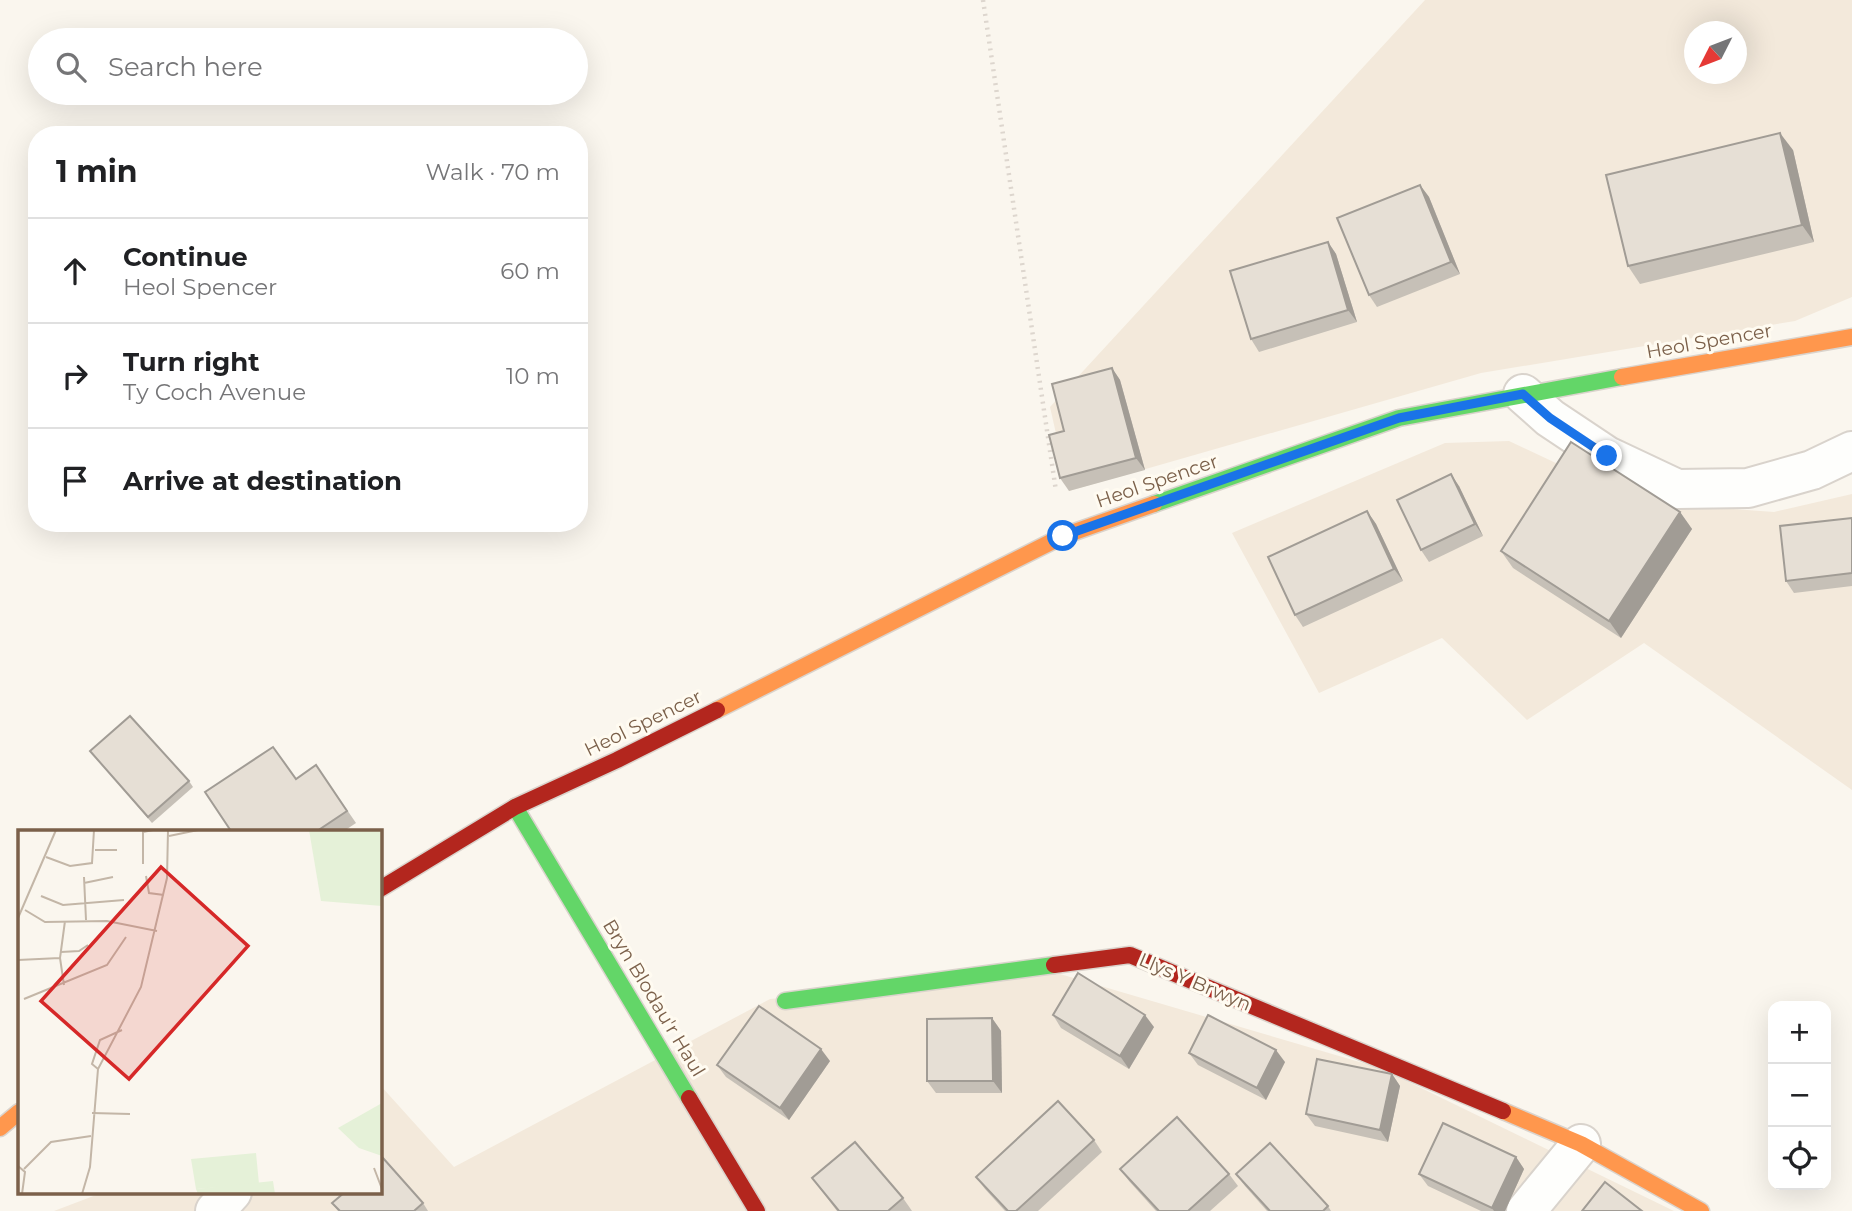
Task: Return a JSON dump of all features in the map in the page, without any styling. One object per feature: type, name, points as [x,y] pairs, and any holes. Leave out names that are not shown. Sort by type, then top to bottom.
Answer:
[{"type":"street","name":"Heol Spencer","points":[[382,888],[515,807],[617,760],[1063,536],[1399,418],[1852,337]]},
{"type":"street","points":[[1523,394],[1550,418],[1607,456],[1677,489],[1748,488],[1812,470],[1852,451]]},
{"type":"street","name":"Bryn Blodau'r Haul","points":[[515,807],[757,1211]]},
{"type":"street","name":"Llys Y Brwyn","points":[[785,1001],[1130,955],[1581,1144],[1701,1211]]},
{"type":"street","points":[[0,1128],[18,1113]]},
{"type":"street","points":[[1525,1211],[1581,1144]]},
{"type":"street","points":[[215,1211],[230,1194]]},
{"type":"path","points":[[983,0],[1063,536]]},
{"type":"shaded area","points":[[1425,0],[1852,0],[1852,297],[1795,321],[1481,373],[1069,491],[1050,407]]},
{"type":"shaded area","points":[[1509,441],[1592,480],[1666,504],[1774,512],[1852,494],[1852,790],[1644,643],[1527,720],[1442,638],[1319,693],[1232,533],[1445,443]]},
{"type":"shaded area","points":[[1060,974],[1380,1068],[1674,1211],[54,1211],[99,1194],[382,1194],[382,1087],[454,1167],[770,999]]},
{"type":"building","points":[[1780,133],[1802,225],[1628,266],[1606,175]]},
{"type":"building","points":[[1420,185],[1451,262],[1369,295],[1337,218]]},
{"type":"building","points":[[1328,242],[1348,310],[1251,339],[1230,271]]},
{"type":"building","points":[[1112,368],[1136,458],[1060,478],[1049,435],[1064,431],[1052,384]]},
{"type":"building","points":[[1571,442],[1680,512],[1609,621],[1501,551]]},
{"type":"building","points":[[1451,474],[1475,524],[1421,550],[1397,500]]},
{"type":"building","points":[[1367,511],[1394,569],[1295,615],[1268,557]]},
{"type":"building","points":[[1852,518],[1852,573],[1786,581],[1780,526]]},
{"type":"building","points":[[130,716],[189,781],[148,817],[90,751]]},
{"type":"building","points":[[273,747],[296,779],[316,765],[347,811],[318,830],[230,830],[205,792]]},
{"type":"building","points":[[1078,973],[1145,1015],[1120,1056],[1053,1015]]},
{"type":"building","points":[[759,1006],[821,1049],[780,1108],[717,1065]]},
{"type":"building","points":[[1208,1015],[1276,1050],[1257,1088],[1189,1053]]},
{"type":"building","points":[[992,1018],[993,1081],[927,1081],[927,1019]]},
{"type":"building","points":[[1317,1059],[1392,1074],[1380,1130],[1306,1114]]},
{"type":"building","points":[[1058,1101],[1094,1140],[1016,1211],[1008,1211],[976,1177]]},
{"type":"building","points":[[1177,1117],[1229,1174],[1188,1211],[1159,1211],[1120,1169]]},
{"type":"building","points":[[1443,1123],[1516,1157],[1492,1208],[1419,1174]]},
{"type":"building","points":[[855,1142],[903,1198],[888,1211],[839,1211],[812,1178]]},
{"type":"building","points":[[1270,1143],[1328,1206],[1323,1211],[1270,1211],[1236,1174]]},
{"type":"building","points":[[382,1159],[423,1203],[414,1211],[340,1211],[332,1203],[343,1194],[382,1194]]},
{"type":"building","points":[[1605,1182],[1642,1211],[1582,1211]]},
{"type":"traffic: fast","points":[[1154,504],[1399,418],[1622,377]]},
{"type":"traffic: fast","points":[[515,807],[689,1098]]},
{"type":"traffic: fast","points":[[785,1001],[1054,965]]},
{"type":"traffic: slow","points":[[1622,377],[1852,337]]},
{"type":"traffic: slow","points":[[717,710],[1063,536],[1154,504]]},
{"type":"traffic: slow","points":[[1503,1111],[1581,1144],[1701,1211]]},
{"type":"traffic: slow","points":[[0,1128],[18,1113]]},
{"type":"traffic: jam","points":[[382,888],[515,807],[717,710]]},
{"type":"traffic: jam","points":[[1054,965],[1130,955],[1503,1111]]},
{"type":"traffic: jam","points":[[689,1098],[757,1211]]},
{"type":"route","points":[[1063,536],[1399,418],[1523,394],[1550,418],[1607,456]]}]
